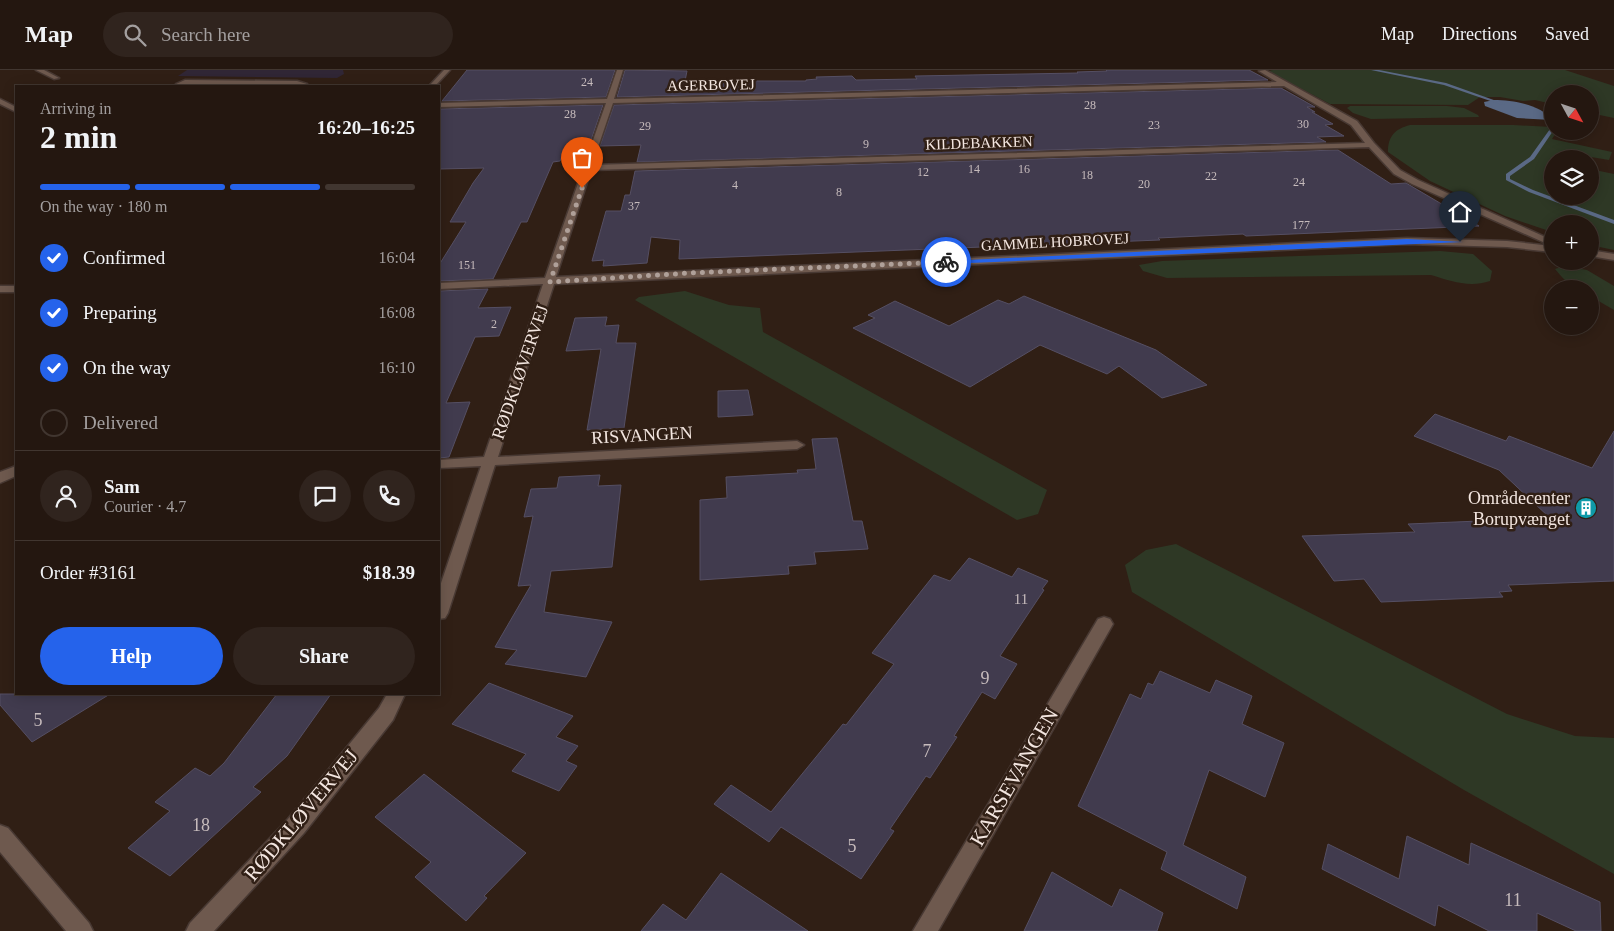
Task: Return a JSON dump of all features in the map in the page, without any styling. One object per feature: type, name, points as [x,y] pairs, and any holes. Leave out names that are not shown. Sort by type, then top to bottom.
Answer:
[{"type":"street","points":[[39,70],[56,78]]},
{"type":"street","points":[[433,85],[447,70]]},
{"type":"street","name":"RØDKLØVERVEJ","points":[[440,610],[620,70]]},
{"type":"street","points":[[1262,71],[1354,123],[1371,145],[1397,172],[1415,182],[1544,239]]},
{"type":"street","points":[[179,84],[184,82],[297,83],[304,85]]},
{"type":"street","name":"AGERBOVEJ","points":[[440,105],[1285,84]]},
{"type":"street","points":[[0,101],[15,109]]},
{"type":"street","name":"KILDEBAKKEN","points":[[588,168],[1371,145]]},
{"type":"street","name":"GAMMEL HOBROVEJ","points":[[440,286],[1407,241],[1489,243],[1544,248]]},
{"type":"street","points":[[1599,254],[1614,256]]},
{"type":"street","points":[[0,289],[15,289]]},
{"type":"street","name":"RISVANGEN","points":[[489,462],[797,446]]},
{"type":"street","name":"RØDKLØVERVEJ","points":[[440,464],[489,462]]},
{"type":"street","points":[[0,478],[15,470]]},
{"type":"street","name":"KARSEVANGEN","points":[[925,931],[1104,624]]},
{"type":"street","name":"RØDKLØVERVEJ","points":[[198,931],[296,826],[386,714],[396,695]]},
{"type":"street","points":[[0,834],[81,931]]},
{"type":"shaded area","points":[[187,70],[343,70],[344,74],[337,78],[178,76]]},
{"type":"green space","points":[[1565,70],[1614,86],[1614,118],[1599,115],[1599,85],[1544,85],[1544,102],[1500,97],[1480,97],[1468,105],[1330,104],[1268,71]]},
{"type":"green space","points":[[1350,106],[1447,106],[1464,108],[1479,117],[1371,119],[1353,113],[1347,108]]},
{"type":"green space","points":[[1410,125],[1544,127],[1544,140],[1557,140],[1612,152],[1609,160],[1599,158],[1599,150],[1544,150],[1544,205],[1599,205],[1599,171],[1614,174],[1614,250],[1599,247],[1599,215],[1544,215],[1544,229],[1505,216],[1430,181],[1388,152],[1391,137],[1400,129]]},
{"type":"green space","points":[[1440,251],[1473,254],[1492,271],[1490,281],[1467,284],[1431,275],[1167,278],[1143,271],[1139,265],[1162,261]]},
{"type":"green space","points":[[1556,270],[1587,270],[1614,286],[1614,310],[1599,301],[1599,280],[1565,280]]},
{"type":"green space","points":[[685,291],[729,305],[760,308],[763,332],[1047,490],[1038,514],[1017,520],[635,300],[639,297]]},
{"type":"green space","points":[[1176,544],[1507,714],[1575,736],[1614,738],[1614,874],[1464,790],[1132,592],[1125,565],[1146,550]]},
{"type":"water","points":[[1494,100],[1526,104],[1544,113],[1544,120],[1517,118],[1485,106],[1484,102]]},
{"type":"building","points":[[467,70],[615,70],[606,97],[442,101]]},
{"type":"building","points":[[625,70],[687,71],[685,81],[806,81],[817,79],[816,77],[852,76],[856,80],[917,79],[915,76],[1078,73],[1106,70],[1249,70],[1268,80],[617,97]]},
{"type":"building","points":[[1281,88],[1315,107],[1307,107],[1333,124],[1325,125],[1344,136],[1317,137],[1326,142],[637,162],[641,145],[600,146],[614,105]]},
{"type":"building","points":[[603,105],[589,146],[577,146],[576,150],[565,150],[560,161],[553,162],[527,222],[521,222],[493,279],[440,281],[440,263],[466,222],[450,222],[484,168],[440,169],[440,109]]},
{"type":"building","points":[[1338,150],[1391,184],[1406,183],[1479,226],[1246,236],[1243,234],[1158,238],[1160,240],[679,259],[680,240],[651,237],[647,263],[603,266],[604,260],[592,261],[606,211],[621,211],[625,195],[630,195],[635,171]]},
{"type":"building","points":[[488,289],[478,308],[511,307],[499,336],[475,337],[446,403],[470,402],[449,457],[440,458],[440,291]]},
{"type":"building","points":[[1024,296],[1156,350],[1207,385],[1162,398],[1119,366],[1107,374],[1040,345],[970,387],[853,328],[875,318],[868,315],[895,301],[949,326],[998,300],[1009,304]]},
{"type":"building","points":[[607,317],[605,326],[619,325],[616,343],[636,343],[624,428],[587,430],[601,349],[566,351],[575,318]]},
{"type":"building","points":[[748,390],[753,415],[718,417],[718,391]]},
{"type":"building","name":"Områdecenter Borupvænget","points":[[1435,414],[1506,441],[1509,436],[1592,468],[1614,431],[1614,581],[1508,585],[1512,591],[1499,592],[1503,597],[1381,602],[1364,579],[1334,581],[1302,536],[1415,532],[1408,524],[1550,518],[1499,470],[1414,436]]},
{"type":"building","points":[[837,438],[853,521],[862,521],[868,549],[814,552],[816,564],[788,566],[789,574],[700,580],[700,500],[727,498],[726,477],[798,473],[797,470],[816,469],[812,439]]},
{"type":"building","points":[[600,475],[598,486],[621,485],[612,567],[551,571],[544,612],[612,622],[586,677],[505,664],[517,650],[495,647],[531,585],[518,586],[533,516],[524,517],[531,489],[557,488],[559,477]]},
{"type":"building","points":[[969,558],[1012,577],[1018,568],[1048,581],[1000,656],[1017,664],[995,699],[982,692],[954,736],[957,737],[930,778],[926,776],[890,829],[894,831],[861,879],[781,827],[769,842],[714,804],[731,785],[771,812],[843,724],[846,725],[894,664],[872,653],[934,575],[950,581]]},
{"type":"building","points":[[1160,671],[1210,693],[1216,680],[1252,696],[1242,724],[1284,743],[1265,797],[1209,770],[1183,845],[1246,877],[1237,909],[1161,869],[1167,852],[1078,806],[1130,694],[1141,699],[1148,683],[1153,685]]},
{"type":"building","points":[[489,683],[573,716],[556,737],[578,746],[566,761],[577,766],[559,791],[512,771],[526,754],[452,724]]},
{"type":"building","points":[[0,694],[108,695],[32,742],[0,705]]},
{"type":"building","points":[[276,695],[330,695],[287,756],[253,787],[261,792],[170,876],[128,848],[170,811],[155,802],[195,768],[210,776],[224,763]]},
{"type":"building","points":[[424,774],[526,853],[484,896],[487,898],[466,921],[415,877],[431,862],[375,817]]},
{"type":"building","points":[[1407,836],[1469,865],[1471,843],[1600,902],[1601,931],[1576,931],[1537,913],[1537,931],[1489,931],[1438,905],[1435,926],[1322,869],[1328,844],[1399,879]]},
{"type":"building","points":[[1052,872],[1112,907],[1120,889],[1163,913],[1157,931],[1024,931]]},
{"type":"building","points":[[721,873],[808,931],[641,931],[663,904],[686,920]]},
{"type":"waterway","points":[[1373,70],[1445,84],[1503,104]]},
{"type":"waterway","points":[[1545,140],[1532,158],[1508,175],[1508,180],[1531,191],[1614,222]]},
{"type":"way so far","points":[[582,188],[550,282],[689,273],[946,262]]},
{"type":"place","name":"Områdecenter Borupvænget","points":[[1586,508]]},
{"type":"route","points":[[946,262],[1407,241],[1460,242]]}]
